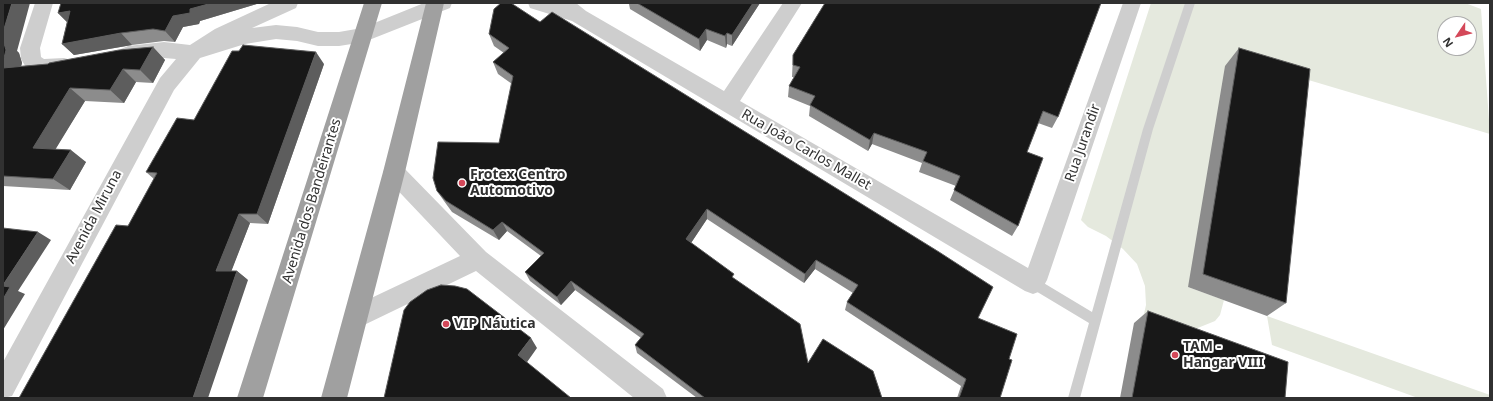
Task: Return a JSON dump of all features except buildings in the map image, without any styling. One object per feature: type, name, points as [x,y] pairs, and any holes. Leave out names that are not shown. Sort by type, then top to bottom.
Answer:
[{"type":"highway","name":"Avenida dos Bandeirantes","points":[[250,398],[373,3]]},
{"type":"highway","points":[[334,398],[437,4]]},
{"type":"street","points":[[44,3],[30,48],[31,59],[36,66],[44,67],[54,68],[78,64]]},
{"type":"street","name":"Avenida Miruna","points":[[3,387],[167,84],[193,53],[222,34],[289,3]]},
{"type":"street","points":[[296,3],[292,24],[297,34]]},
{"type":"street","name":"Rua João Carlos Mallet","points":[[537,3],[579,16]]},
{"type":"street","name":"Rua João Carlos Mallet","points":[[563,3],[579,16],[1033,283]]},
{"type":"street","points":[[727,104],[793,3]]},
{"type":"street","name":"Rua Jurandir","points":[[1033,283],[1038,273],[1132,3]]},
{"type":"street","points":[[109,58],[164,50],[193,53],[260,34],[276,32],[297,34],[318,39],[339,39],[364,35],[437,4]]},
{"type":"street","points":[[394,172],[478,259],[654,398]]},
{"type":"street","points":[[356,317],[478,259]]},
{"type":"lane","points":[[1074,398],[1148,129],[1190,3]]},
{"type":"lane","points":[[1033,283],[1095,320]]},
{"type":"shaded area","points":[[1151,3],[1465,3],[1481,9],[1490,134],[1295,76],[1188,287],[1224,300],[1220,315],[1215,321],[1173,338],[1135,323],[1144,314],[1146,305],[1145,286],[1137,264],[1123,249],[1106,236],[1088,227],[1081,220]]},
{"type":"shaded area","points":[[1267,316],[1490,395],[1490,398],[1418,398],[1272,345]]},
{"type":"place","name":"Frotex Centro Automotivo","points":[[462,183]]},
{"type":"place","name":"VIP Náutica","points":[[446,324]]},
{"type":"place","name":"TAM - Hangar VIII","points":[[1175,355]]}]
